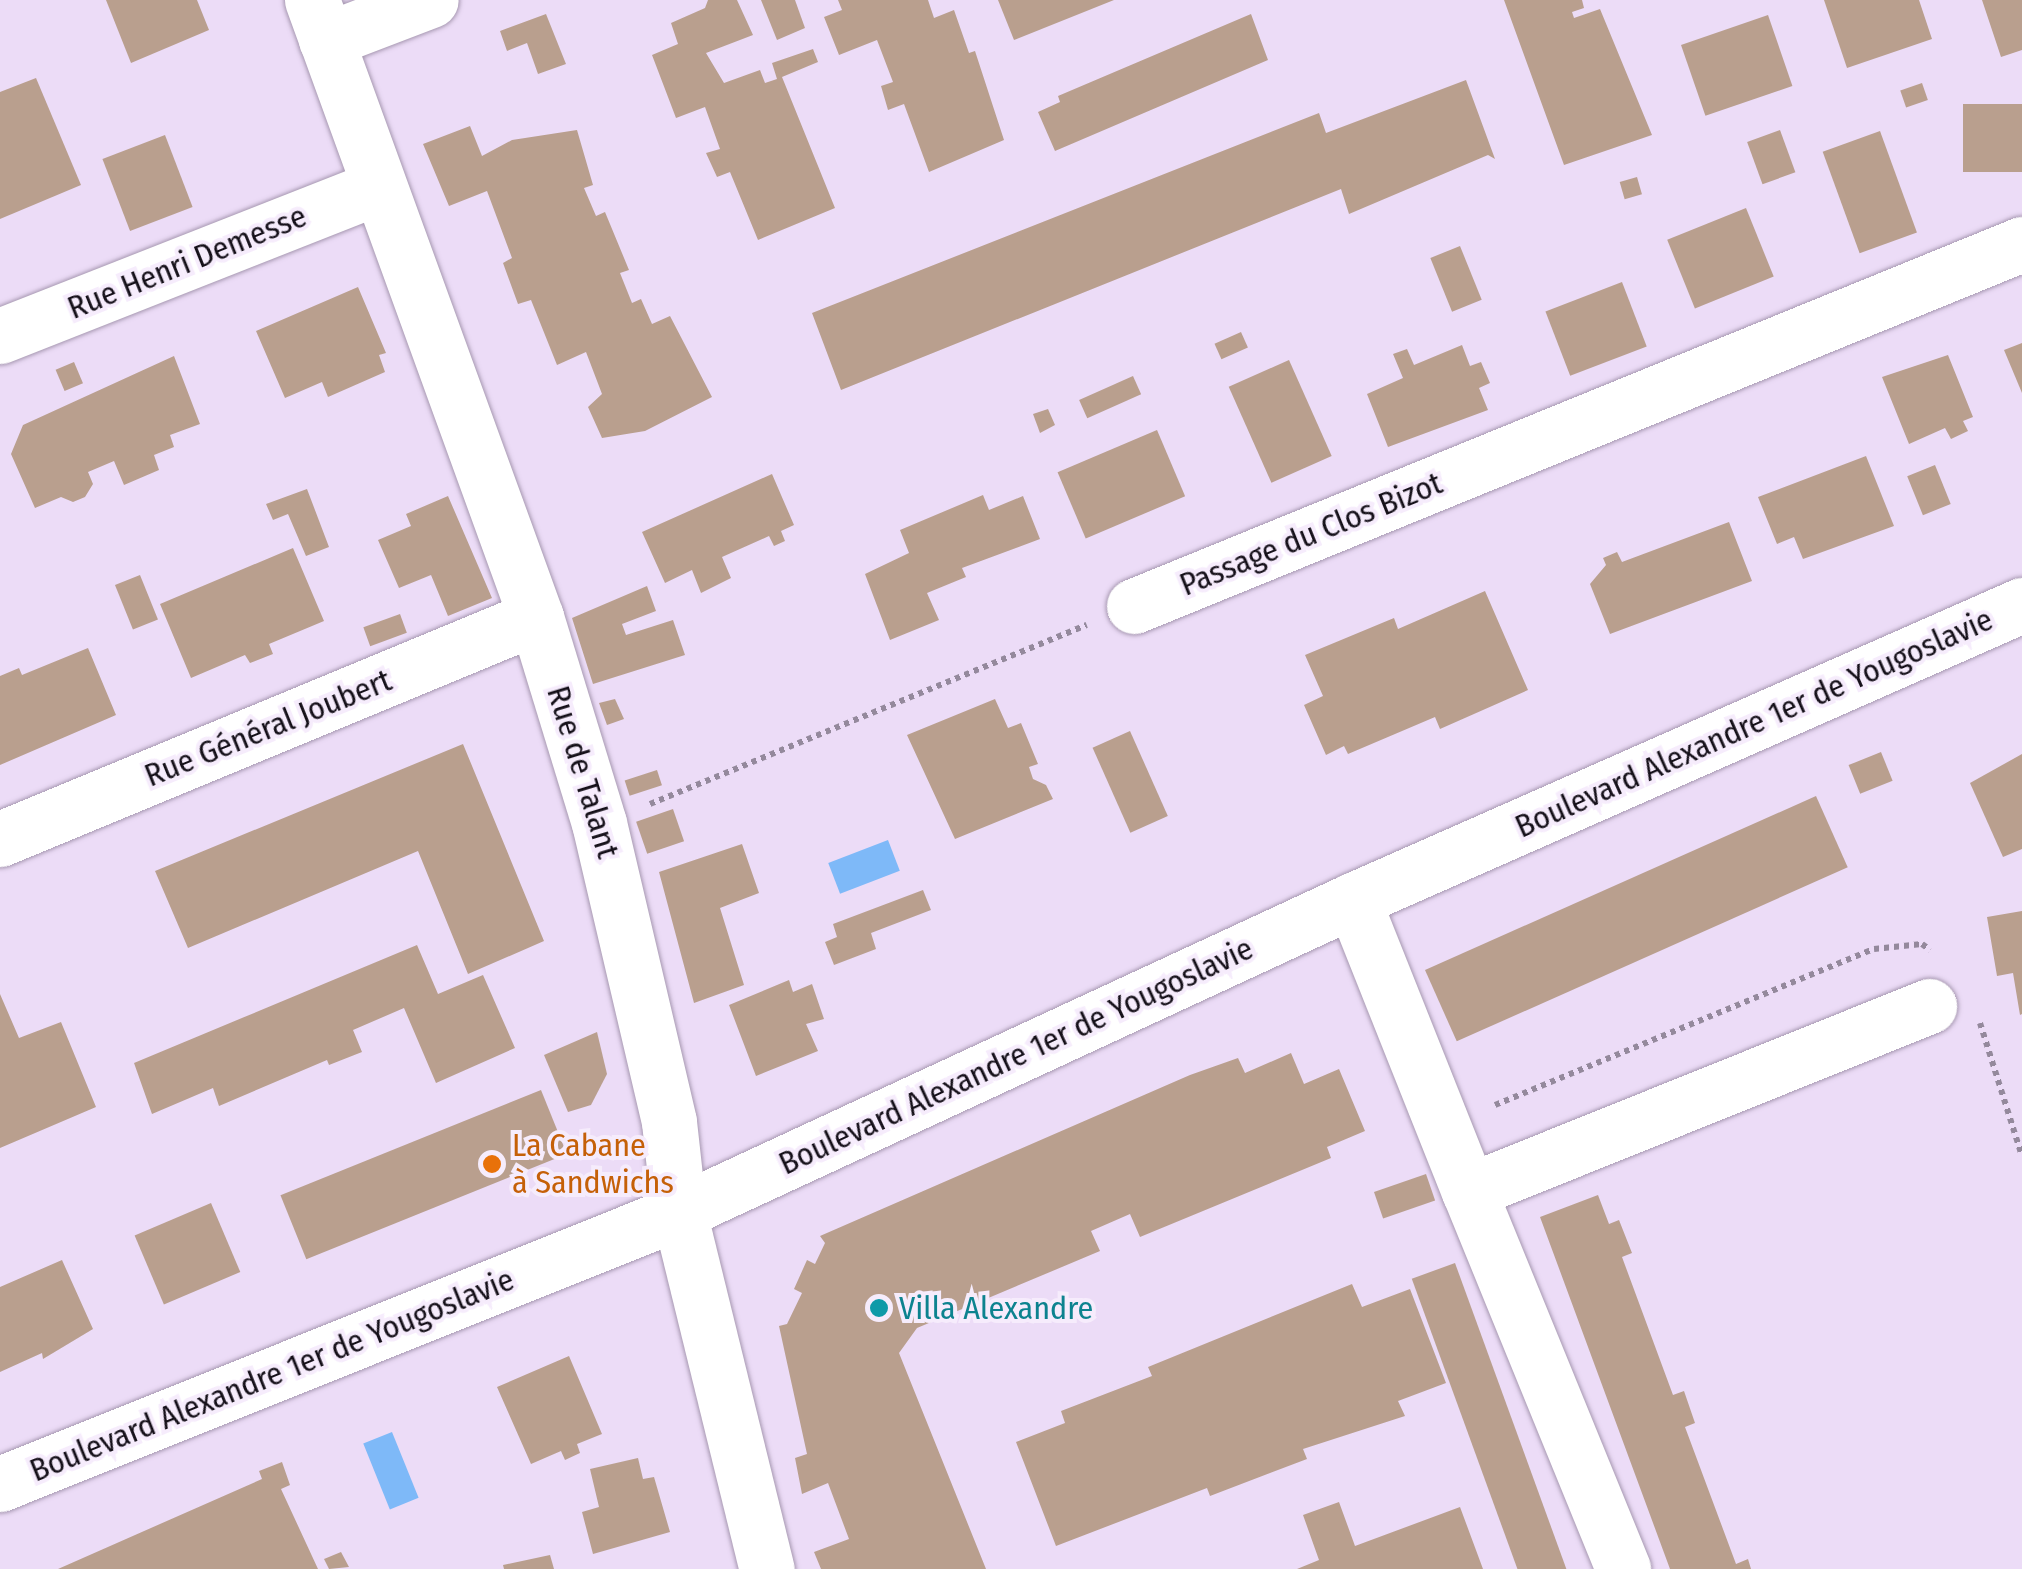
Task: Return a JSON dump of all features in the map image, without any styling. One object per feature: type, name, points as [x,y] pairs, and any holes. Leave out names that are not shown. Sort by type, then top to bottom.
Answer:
[{"type":"street","points":[[319,20],[431,0]]},
{"type":"street","name":"Rue de Talant","points":[[319,20],[375,188],[536,617],[600,824],[669,1122],[679,1212],[767,1569]]},
{"type":"street","name":"Rue Henri Demesse","points":[[0,336],[375,188]]},
{"type":"street","name":"Passage du Clos Bizot","points":[[1134,606],[2022,244]]},
{"type":"street","name":"Boulevard Alexandre 1er de Yougoslavie","points":[[0,1484],[679,1212],[1353,900],[2022,606]]},
{"type":"street","name":"Rue Général Joubert","points":[[0,838],[536,617]]},
{"type":"street","points":[[1353,900],[1623,1569]]},
{"type":"street","points":[[1468,1191],[1929,1006]]},
{"type":"path","points":[[600,824],[1134,606]]},
{"type":"water","points":[[888,840],[900,871],[840,894],[828,863]]},
{"type":"water","points":[[392,1432],[419,1498],[390,1509],[363,1444]]},
{"type":"building","points":[[106,0],[197,0],[209,30],[131,63]]},
{"type":"building","points":[[708,0],[737,0],[753,35],[706,53],[724,83],[760,70],[765,83],[777,79],[772,63],[813,49],[818,62],[782,77],[835,208],[758,240],[730,172],[717,177],[706,153],[720,149],[705,107],[676,118],[652,55],[678,44],[671,23],[705,8]]},
{"type":"building","points":[[761,0],[795,0],[805,28],[777,40]]},
{"type":"building","points":[[838,0],[928,0],[934,18],[954,10],[969,53],[975,51],[1004,140],[929,172],[904,104],[888,110],[881,86],[893,82],[877,40],[839,55],[824,17],[842,10]]},
{"type":"building","points":[[998,0],[1114,0],[1014,40]]},
{"type":"building","points":[[1504,0],[1582,0],[1584,8],[1572,12],[1574,18],[1600,9],[1652,135],[1564,165]]},
{"type":"building","points":[[1824,0],[1919,0],[1932,39],[1847,68]]},
{"type":"building","points":[[1982,0],[2022,0],[2022,50],[2001,57]]},
{"type":"building","points":[[546,14],[566,64],[538,74],[527,43],[507,51],[500,31]]},
{"type":"building","points":[[1251,14],[1268,60],[1055,151],[1038,112],[1060,102],[1058,96]]},
{"type":"building","points":[[1768,15],[1792,86],[1705,116],[1681,45]]},
{"type":"building","points":[[36,78],[81,185],[0,219],[0,92]]},
{"type":"building","points":[[1466,80],[1495,159],[1488,155],[1349,214],[1341,189],[841,390],[812,313],[1319,113],[1326,133]]},
{"type":"building","points":[[1922,83],[1928,100],[1906,108],[1900,90]]},
{"type":"building","points":[[1963,104],[2022,104],[2022,172],[1963,172]]},
{"type":"building","points":[[470,126],[482,156],[512,140],[577,130],[593,185],[584,188],[596,216],[605,212],[629,270],[620,273],[632,303],[641,299],[652,324],[670,316],[712,397],[645,431],[602,438],[588,407],[602,394],[586,352],[557,365],[531,300],[518,304],[503,263],[512,258],[487,191],[449,206],[423,144]]},
{"type":"building","points":[[1780,130],[1795,172],[1763,184],[1747,142]]},
{"type":"building","points":[[1880,131],[1917,232],[1860,253],[1823,152]]},
{"type":"building","points":[[165,135],[193,207],[130,231],[102,159]]},
{"type":"building","points":[[1637,177],[1642,194],[1625,199],[1620,182]]},
{"type":"building","points":[[1746,208],[1774,277],[1695,308],[1667,240]]},
{"type":"building","points":[[1460,246],[1482,300],[1452,312],[1430,258]]},
{"type":"building","points":[[1622,282],[1647,346],[1570,376],[1545,311]]},
{"type":"building","points":[[358,287],[386,353],[379,355],[385,372],[328,397],[322,382],[285,398],[256,331]]},
{"type":"building","points":[[1241,332],[1248,348],[1221,359],[1215,344]]},
{"type":"building","points":[[2022,343],[2022,393],[2004,350]]},
{"type":"building","points":[[1462,345],[1470,366],[1481,362],[1490,383],[1479,388],[1488,410],[1388,447],[1367,394],[1403,378],[1393,354],[1407,349],[1414,365]]},
{"type":"building","points":[[1948,355],[1973,417],[1963,421],[1968,431],[1951,439],[1945,428],[1909,444],[1882,377]]},
{"type":"building","points":[[174,356],[200,424],[170,435],[174,447],[154,455],[159,470],[124,485],[114,461],[88,472],[93,484],[85,497],[73,502],[61,497],[35,508],[11,454],[23,425]]},
{"type":"building","points":[[1289,360],[1332,456],[1271,483],[1229,387]]},
{"type":"building","points":[[74,362],[83,383],[65,391],[56,370]]},
{"type":"building","points":[[1133,376],[1141,394],[1087,418],[1079,400]]},
{"type":"building","points":[[1048,409],[1055,425],[1040,433],[1033,414]]},
{"type":"building","points":[[1157,430],[1185,496],[1086,538],[1058,472]]},
{"type":"building","points":[[1866,456],[1894,526],[1803,559],[1794,537],[1777,544],[1758,497]]},
{"type":"building","points":[[1935,465],[1951,504],[1923,515],[1907,476]]},
{"type":"building","points":[[772,474],[794,525],[781,531],[785,541],[774,546],[769,536],[722,557],[731,578],[701,593],[692,570],[665,583],[642,532]]},
{"type":"building","points":[[307,489],[329,547],[306,556],[288,514],[273,520],[266,504]]},
{"type":"building","points":[[983,495],[989,510],[1023,496],[1040,539],[962,568],[966,577],[927,593],[939,620],[890,640],[865,574],[909,553],[900,530]]},
{"type":"building","points":[[448,496],[492,598],[448,616],[431,575],[399,588],[378,540],[411,526],[406,514]]},
{"type":"building","points":[[1729,522],[1752,581],[1610,634],[1590,584],[1606,565],[1603,558],[1617,552],[1622,562]]},
{"type":"building","points":[[293,548],[324,621],[269,644],[273,654],[250,663],[245,655],[191,678],[160,604]]},
{"type":"building","points":[[140,575],[158,620],[133,630],[115,585]]},
{"type":"building","points":[[647,586],[656,611],[622,624],[626,635],[673,620],[685,655],[593,684],[572,618]]},
{"type":"building","points":[[1485,591],[1528,690],[1440,729],[1435,717],[1348,754],[1344,746],[1326,755],[1304,705],[1323,696],[1305,655],[1394,618],[1398,629]]},
{"type":"building","points":[[400,614],[407,633],[370,646],[363,627]]},
{"type":"building","points":[[88,648],[116,715],[0,765],[0,676],[19,668],[22,675]]},
{"type":"building","points":[[615,699],[624,719],[607,725],[599,703]]},
{"type":"building","points":[[995,699],[1008,728],[1021,723],[1038,764],[1029,767],[1033,779],[1046,785],[1053,799],[955,839],[907,735]]},
{"type":"building","points":[[1130,731],[1168,816],[1130,833],[1093,748]]},
{"type":"building","points":[[463,744],[544,941],[468,974],[418,851],[188,948],[155,871]]},
{"type":"building","points":[[1881,752],[1893,781],[1860,794],[1849,765]]},
{"type":"building","points":[[2022,754],[2022,849],[2003,857],[1970,783]]},
{"type":"building","points":[[657,770],[662,785],[630,796],[625,781]]},
{"type":"building","points":[[1816,796],[1848,867],[1457,1041],[1425,970]]},
{"type":"building","points":[[673,809],[684,841],[647,854],[636,822]]},
{"type":"building","points":[[742,844],[759,893],[720,908],[744,985],[694,1003],[659,872]]},
{"type":"building","points":[[923,890],[931,910],[871,933],[876,949],[834,965],[825,942],[837,937],[833,924]]},
{"type":"building","points":[[2022,911],[2020,1015],[2013,973],[1997,976],[1987,917]]},
{"type":"building","points":[[417,945],[438,994],[483,975],[515,1048],[436,1083],[404,1008],[353,1030],[362,1052],[329,1065],[327,1060],[219,1106],[213,1088],[152,1114],[134,1063]]},
{"type":"building","points":[[789,980],[793,992],[812,984],[824,1019],[806,1024],[818,1051],[756,1076],[729,1005]]},
{"type":"building","points":[[0,994],[19,1038],[61,1022],[96,1107],[0,1148]]},
{"type":"building","points":[[597,1032],[607,1074],[591,1105],[568,1112],[544,1055]]},
{"type":"building","points":[[1291,1053],[1304,1084],[1339,1069],[1365,1131],[1327,1147],[1331,1158],[1140,1237],[1130,1214],[1091,1231],[1100,1251],[917,1328],[899,1353],[986,1569],[821,1569],[814,1552],[849,1539],[828,1483],[802,1494],[795,1458],[807,1454],[779,1326],[787,1324],[802,1293],[794,1289],[807,1260],[815,1264],[825,1243],[820,1236],[1190,1075],[1238,1058],[1245,1073]]},
{"type":"building","points":[[541,1090],[567,1154],[306,1259],[280,1195]]},
{"type":"building","points":[[1426,1174],[1435,1200],[1383,1218],[1374,1192]]},
{"type":"building","points":[[1598,1195],[1609,1224],[1619,1220],[1632,1253],[1622,1257],[1673,1395],[1684,1391],[1695,1423],[1685,1427],[1736,1564],[1748,1559],[1751,1569],[1670,1569],[1540,1217]]},
{"type":"building","points":[[211,1203],[240,1272],[164,1304],[135,1235]]},
{"type":"building","points":[[62,1260],[93,1329],[43,1359],[42,1353],[0,1372],[0,1287]]},
{"type":"building","points":[[1455,1263],[1566,1569],[1517,1569],[1412,1279]]},
{"type":"building","points":[[1352,1284],[1362,1307],[1410,1289],[1446,1383],[1398,1401],[1405,1416],[1303,1449],[1307,1459],[1210,1496],[1207,1488],[1056,1546],[1016,1442],[1065,1423],[1061,1411],[1152,1376],[1148,1367]]},
{"type":"building","points":[[569,1356],[602,1434],[577,1444],[580,1453],[565,1460],[561,1451],[531,1464],[497,1387]]},
{"type":"building","points":[[638,1458],[643,1479],[654,1477],[670,1532],[593,1554],[582,1512],[599,1507],[590,1469]]},
{"type":"building","points":[[282,1462],[290,1485],[281,1489],[318,1569],[58,1569],[262,1479],[259,1471]]},
{"type":"building","points":[[1339,1502],[1355,1546],[1460,1507],[1483,1569],[1297,1569],[1319,1560],[1303,1515]]},
{"type":"building","points":[[341,1552],[349,1567],[329,1569],[324,1559]]},
{"type":"building","points":[[550,1555],[554,1569],[504,1569],[503,1565]]},
{"type":"place","name":"La Cabane à Sandwichs","points":[[492,1164]]},
{"type":"place","name":"Villa Alexandre","points":[[879,1308]]}]
